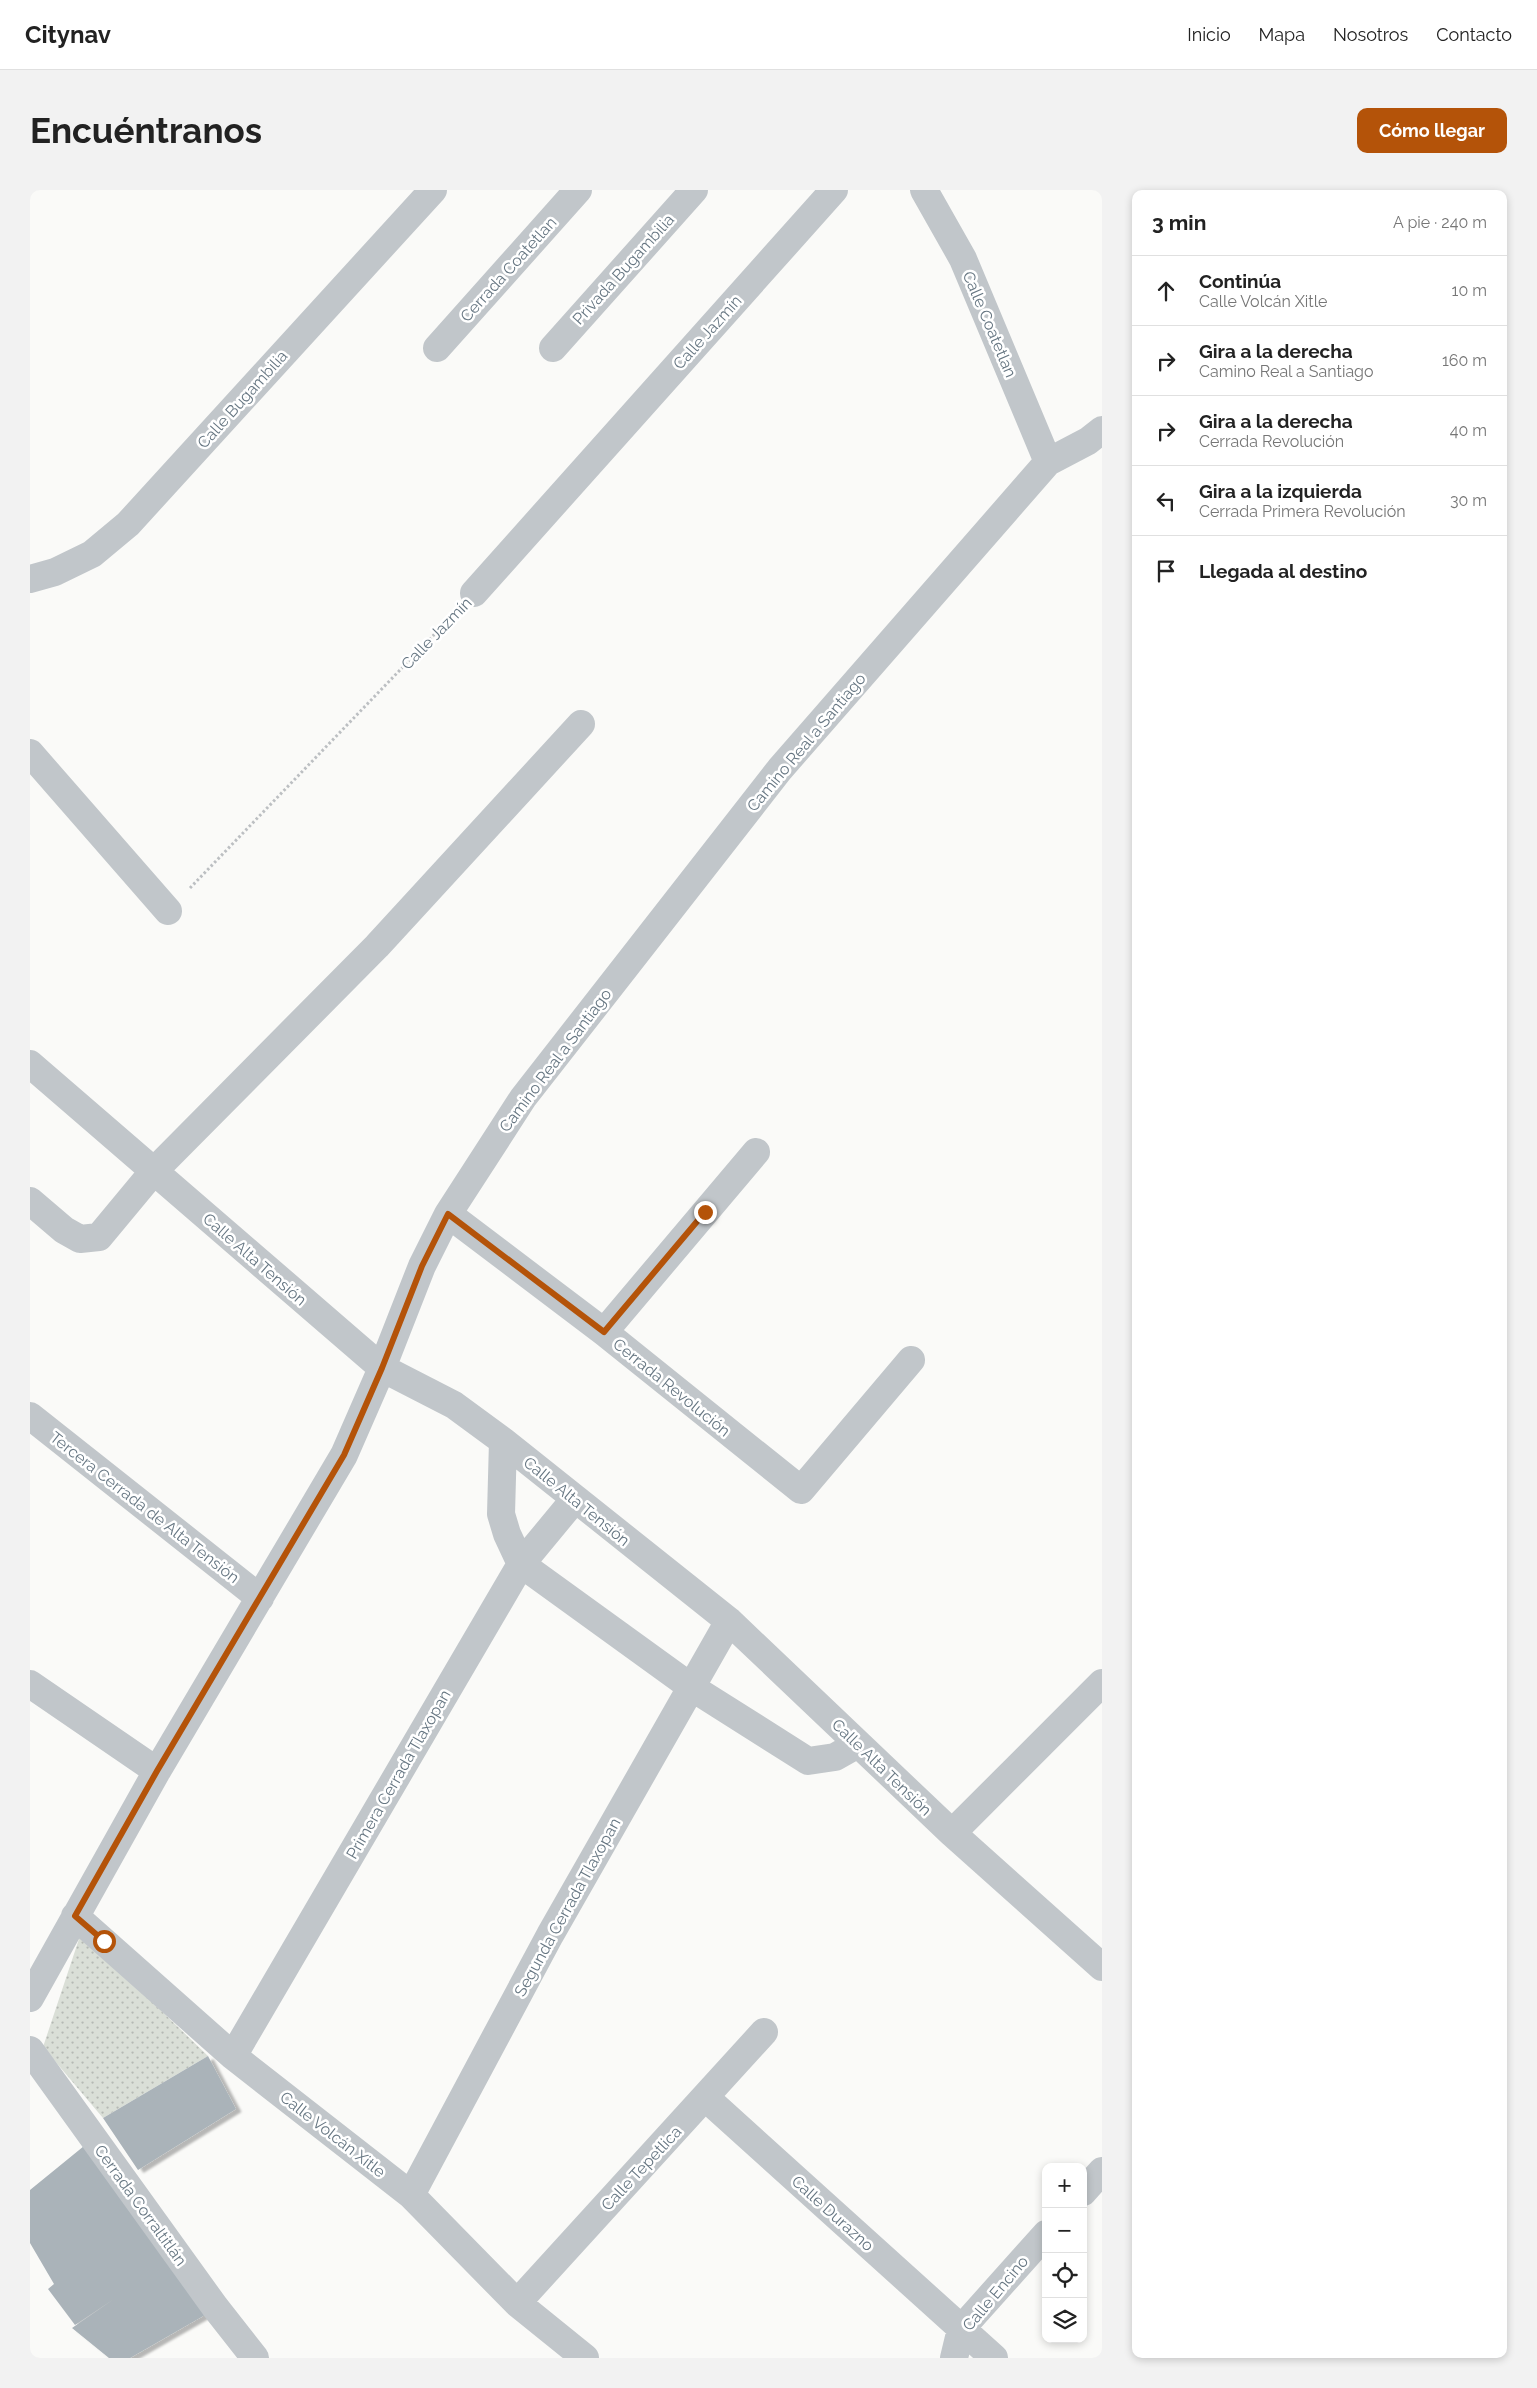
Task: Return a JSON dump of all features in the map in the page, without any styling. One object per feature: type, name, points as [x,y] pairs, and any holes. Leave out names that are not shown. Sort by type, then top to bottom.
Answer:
[{"type":"street","name":"Calle Bugambilia","points":[[30,579],[54,572],[92,554],[128,524],[432,190]]},
{"type":"street","name":"Cerrada Coatetlan","points":[[437,348],[578,190]]},
{"type":"street","name":"Privada Bugambilia","points":[[553,348],[694,190]]},
{"type":"street","name":"Calle Jazmín","points":[[474,593],[834,190]]},
{"type":"street","name":"Calle Coatetlan","points":[[924,190],[963,259],[1048,462]]},
{"type":"street","name":"Camino Real a Santiago","points":[[30,1998],[157,1771],[344,1455],[382,1368],[422,1266],[448,1214],[523,1098],[780,769],[1048,462],[1102,430]]},
{"type":"street","points":[[30,1201],[64,1230],[80,1240],[100,1237],[153,1172],[377,946],[581,724]]},
{"type":"street","points":[[30,753],[168,911]]},
{"type":"street","name":"Calle Alta Tensión","points":[[30,1064],[382,1368],[454,1405],[503,1441],[574,1500],[729,1621],[952,1833],[1102,1967]]},
{"type":"street","points":[[604,1332],[756,1152]]},
{"type":"street","name":"Cerrada Revolución","points":[[448,1214],[604,1332],[801,1490],[911,1360]]},
{"type":"street","name":"Tercera Cerrada de Alta Tensión","points":[[30,1416],[260,1598]]},
{"type":"street","points":[[503,1441],[501,1514],[507,1534],[521,1564],[691,1687],[808,1761],[835,1757],[858,1744]]},
{"type":"street","name":"Primera Cerrada Tlaxopan","points":[[233,2056],[521,1564],[574,1500]]},
{"type":"street","name":"Segunda Cerrada Tlaxopan","points":[[411,2195],[550,1935],[729,1621]]},
{"type":"street","points":[[952,1833],[1102,1683]]},
{"type":"street","points":[[30,1684],[157,1771]]},
{"type":"street","name":"Calle Volcán Xitle","points":[[75,1916],[233,2056],[411,2195],[517,2303],[585,2358]]},
{"type":"street","name":"Calle Tepetlica","points":[[517,2303],[706,2098],[764,2032]]},
{"type":"street","name":"Cerrada Corraltitlán","points":[[30,2050],[215,2307],[255,2358]]},
{"type":"street","name":"Calle Durazno","points":[[706,2098],[994,2358]]},
{"type":"street","points":[[1087,2188],[1102,2171]]},
{"type":"street","name":"Calle Encino","points":[[954,2358],[961,2329],[1042,2238]]},
{"type":"path","name":"Calle Jazmín","points":[[168,911],[474,593]]},
{"type":"shaded area","points":[[81,1933],[208,2056],[103,2118],[43,2047]]},
{"type":"building","points":[[208,2056],[236,2109],[138,2170],[103,2118]]},
{"type":"building","points":[[84,2146],[205,2315],[130,2358],[109,2358],[72,2328],[114,2299],[75,2325],[48,2289],[54,2284],[30,2243],[30,2190]]},
{"type":"route","points":[[104,1941],[75,1916],[157,1771],[344,1455],[382,1368],[422,1266],[448,1214],[604,1332],[705,1212]]}]
